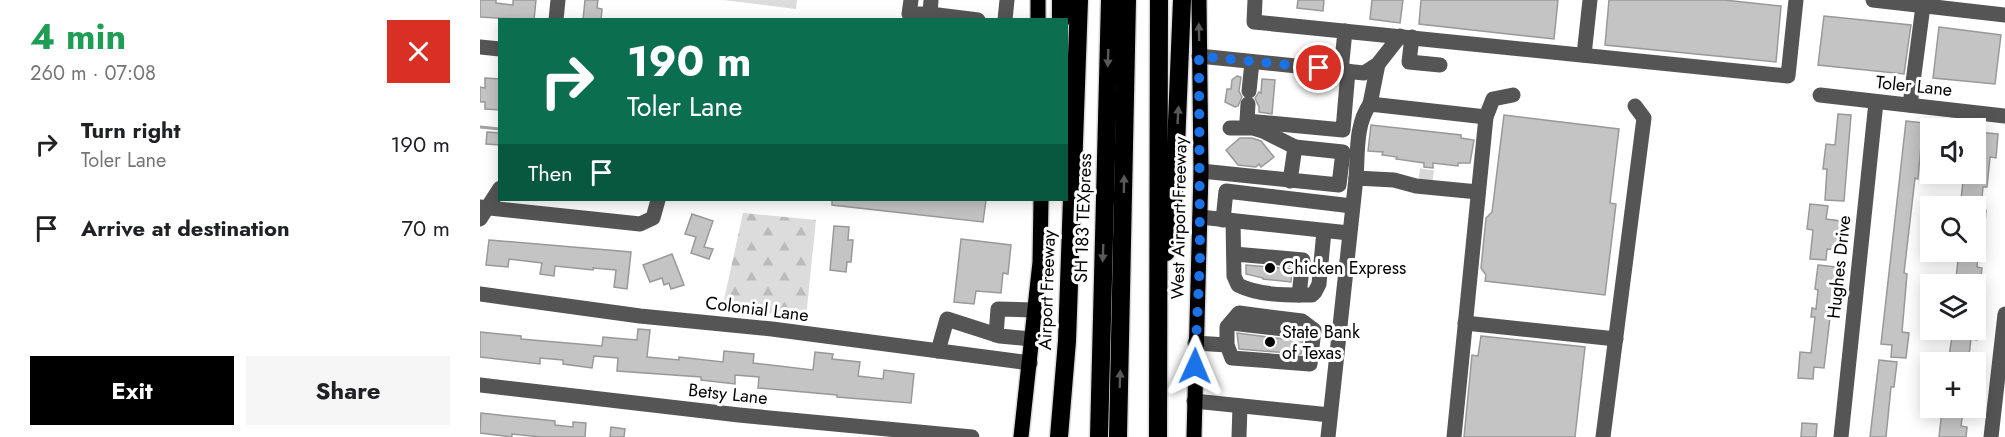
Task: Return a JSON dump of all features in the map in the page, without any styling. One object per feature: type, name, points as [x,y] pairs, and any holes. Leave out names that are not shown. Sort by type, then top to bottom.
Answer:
[{"type":"highway","points":[[1061,0],[1061,18]]},
{"type":"highway","name":"Airport Freeway","points":[[1059,437],[1067,341],[1079,0]]},
{"type":"highway","name":"SH 183 TEXpress","points":[[1099,437],[1110,0]]},
{"type":"highway","points":[[1118,437],[1127,0]]},
{"type":"highway","points":[[1158,437],[1159,0]]},
{"type":"highway","points":[[1157,319],[1174,194],[1182,0]]},
{"type":"highway","points":[[1060,201],[1058,277],[1067,341]]},
{"type":"main road","points":[[1038,0],[1038,18]]},
{"type":"main road","name":"West Airport Freeway","points":[[1194,437],[1201,171],[1198,0]]},
{"type":"main road","points":[[1021,437],[1040,262],[1041,201]]},
{"type":"street","points":[[556,18],[558,0]]},
{"type":"street","points":[[911,0],[909,14],[926,12],[965,18]]},
{"type":"street","points":[[1005,18],[1007,0]]},
{"type":"street","points":[[1256,0],[1254,22],[1788,75],[1796,0]]},
{"type":"street","points":[[1584,55],[1590,0]]},
{"type":"street","points":[[1873,0],[2005,15]]},
{"type":"street","points":[[1910,105],[1923,6]]},
{"type":"street","points":[[1201,171],[1339,185],[1343,152],[1345,31]]},
{"type":"street","points":[[1199,56],[1364,73],[1378,64],[1406,37]]},
{"type":"street","points":[[1406,37],[1409,62],[1440,65]]},
{"type":"street","points":[[480,47],[498,49]]},
{"type":"street","points":[[1252,62],[1247,121],[1343,130]]},
{"type":"street","points":[[1328,437],[1360,126],[1363,114],[1370,104],[1378,64]]},
{"type":"street","points":[[1454,437],[1486,117],[1493,99],[1514,95]]},
{"type":"street","name":"Toler Lane","points":[[1820,95],[2005,116]]},
{"type":"street","name":"Hughes Drive","points":[[1841,437],[1876,102]]},
{"type":"street","points":[[1370,104],[1486,117]]},
{"type":"street","points":[[1604,437],[1644,118],[1635,106]]},
{"type":"street","points":[[1230,128],[1253,128],[1295,147],[1343,152]]},
{"type":"street","points":[[1290,181],[1295,147]]},
{"type":"street","points":[[1356,178],[1441,180],[1446,189]]},
{"type":"street","points":[[1420,179],[1416,186],[1478,192]]},
{"type":"street","points":[[482,211],[498,191]]},
{"type":"street","points":[[1324,231],[1319,284],[1312,295],[1274,294],[1246,289],[1238,285],[1234,276],[1234,254],[1226,191],[1352,206]]},
{"type":"street","points":[[482,211],[640,224],[653,218],[658,201]]},
{"type":"street","points":[[1200,217],[1349,233]]},
{"type":"street","points":[[1234,254],[1303,260],[1299,295]]},
{"type":"street","name":"Colonial Lane","points":[[480,294],[640,316],[772,330],[1030,363]]},
{"type":"street","points":[[1003,360],[998,309],[1034,310]]},
{"type":"street","points":[[1239,313],[1302,321],[1314,330],[1310,364],[1232,358],[1227,345],[1227,327],[1239,313]]},
{"type":"street","points":[[1991,437],[2004,339],[2005,314]]},
{"type":"street","points":[[938,351],[947,319],[1001,336],[1031,339]]},
{"type":"street","points":[[1465,323],[1616,339]]},
{"type":"street","points":[[1195,343],[1227,345]]},
{"type":"street","name":"Betsy Lane","points":[[480,385],[739,415],[972,437]]},
{"type":"street","points":[[1194,401],[1330,415]]},
{"type":"street","points":[[1239,437],[1240,406]]},
{"type":"green space","points":[[723,0],[797,0],[796,9]]},
{"type":"green space","points":[[743,213],[816,220],[806,317],[722,309]]},
{"type":"building","points":[[480,0],[496,0],[496,3],[513,5],[513,0],[536,0],[534,18],[480,17]]},
{"type":"building","points":[[585,0],[598,0],[597,8],[602,9],[601,18],[583,18]]},
{"type":"building","points":[[1298,0],[1324,0],[1323,11],[1297,8]]},
{"type":"building","points":[[1372,0],[1403,0],[1400,23],[1370,19]]},
{"type":"building","points":[[1421,0],[1558,0],[1554,39],[1419,24]]},
{"type":"building","points":[[1609,0],[1724,0],[1781,6],[1776,62],[1605,45]]},
{"type":"building","points":[[1824,16],[1911,25],[1904,74],[1818,65]]},
{"type":"building","points":[[1939,27],[2001,35],[1995,84],[1933,78]]},
{"type":"building","points":[[1237,76],[1241,77],[1239,91],[1242,97],[1238,106],[1235,107],[1225,102],[1227,89],[1231,89],[1232,80]]},
{"type":"building","points":[[485,78],[498,79],[498,110],[485,109],[485,102],[480,102],[480,87],[485,88]]},
{"type":"building","points":[[1262,79],[1275,80],[1272,114],[1259,112],[1255,98],[1259,92],[1261,93]]},
{"type":"building","points":[[1838,114],[1851,115],[1844,201],[1825,200],[1827,169],[1823,169],[1826,144],[1835,145]]},
{"type":"building","points":[[1504,115],[1619,129],[1610,203],[1616,204],[1605,295],[1485,281],[1486,275],[1481,268],[1486,218],[1492,212]]},
{"type":"building","points":[[1906,121],[1920,123],[1918,179],[1915,178],[1904,273],[1907,274],[1902,332],[1909,333],[1906,358],[1891,357],[1892,345],[1881,344]]},
{"type":"building","points":[[1371,125],[1461,135],[1461,138],[1474,140],[1470,163],[1458,163],[1458,166],[1433,163],[1433,168],[1424,167],[1424,163],[1396,159],[1397,157],[1382,155],[1383,152],[1368,151]]},
{"type":"building","points":[[487,132],[498,133],[498,145],[486,144]]},
{"type":"building","points":[[1986,133],[1998,134],[1996,158],[1990,157],[1987,187],[1983,187],[1982,196],[1961,196],[1963,184],[1986,184]]},
{"type":"building","points":[[1240,138],[1261,141],[1274,157],[1261,167],[1259,164],[1256,167],[1238,165],[1226,150]]},
{"type":"building","points":[[832,201],[986,201],[983,222],[832,205]]},
{"type":"building","points":[[1810,204],[1828,206],[1826,219],[1841,221],[1838,250],[1827,249],[1826,260],[1810,259],[1813,230],[1807,229]]},
{"type":"building","points":[[692,214],[713,221],[704,247],[713,249],[709,259],[691,253],[696,237],[685,234]]},
{"type":"building","points":[[834,226],[849,227],[848,240],[853,240],[851,262],[847,262],[846,272],[830,270]]},
{"type":"building","points":[[961,239],[1011,245],[1008,274],[1003,273],[1001,293],[976,291],[974,304],[954,302]]},
{"type":"building","points":[[489,240],[631,252],[627,289],[614,287],[616,270],[555,266],[554,276],[540,274],[542,263],[509,259],[508,267],[486,265]]},
{"type":"building","points":[[672,254],[684,285],[671,289],[669,283],[664,285],[662,278],[650,282],[643,265]]},
{"type":"building","points":[[1958,262],[1977,262],[1977,267],[1982,268],[1981,274],[1956,274]]},
{"type":"building","points":[[1246,265],[1292,269],[1291,282],[1263,279],[1246,274]]},
{"type":"building","points":[[1818,265],[1836,267],[1824,368],[1814,367],[1813,379],[1798,378],[1800,352],[1811,353],[1815,317],[1811,317],[1812,308],[1816,309],[1818,290],[1815,289]]},
{"type":"building","points":[[638,329],[650,330],[647,357],[679,360],[679,357],[723,362],[724,351],[754,354],[753,363],[813,370],[815,352],[833,354],[832,359],[860,362],[858,376],[883,379],[884,370],[914,374],[911,403],[758,388],[759,377],[735,375],[735,384],[701,380],[701,377],[617,371],[618,358],[594,356],[592,368],[563,364],[563,360],[540,358],[540,364],[480,357],[480,332],[521,336],[521,339],[602,346],[603,337],[637,340]]},
{"type":"building","name":"State Bank of Texas","points":[[1237,333],[1292,340],[1303,336],[1301,354],[1239,349]]},
{"type":"building","points":[[1481,336],[1585,347],[1575,437],[1464,437],[1472,355],[1478,356]]},
{"type":"building","points":[[1951,340],[1971,340],[1969,352],[1950,352]]},
{"type":"building","points":[[1879,360],[1897,362],[1894,387],[1891,387],[1886,437],[1870,437]]},
{"type":"building","points":[[481,413],[555,421],[555,425],[573,427],[573,422],[586,423],[585,437],[541,437],[512,434],[512,437],[480,433]]},
{"type":"building","points":[[1941,418],[1962,418],[1961,426],[1967,427],[1966,437],[1939,437]]},
{"type":"building","points":[[1802,423],[1817,424],[1816,437],[1801,437]]},
{"type":"building","points":[[611,427],[625,429],[624,437],[610,437]]},
{"type":"waterway","points":[[480,127],[498,129]]},
{"type":"tunnel","points":[[1419,176],[1433,178]]},
{"type":"place","name":"Chicken Express","points":[[1270,268]]},
{"type":"place","name":"State Bank of Texas","points":[[1270,342]]},
{"type":"route","points":[[1195,366],[1200,259],[1199,56],[1319,68]]}]
